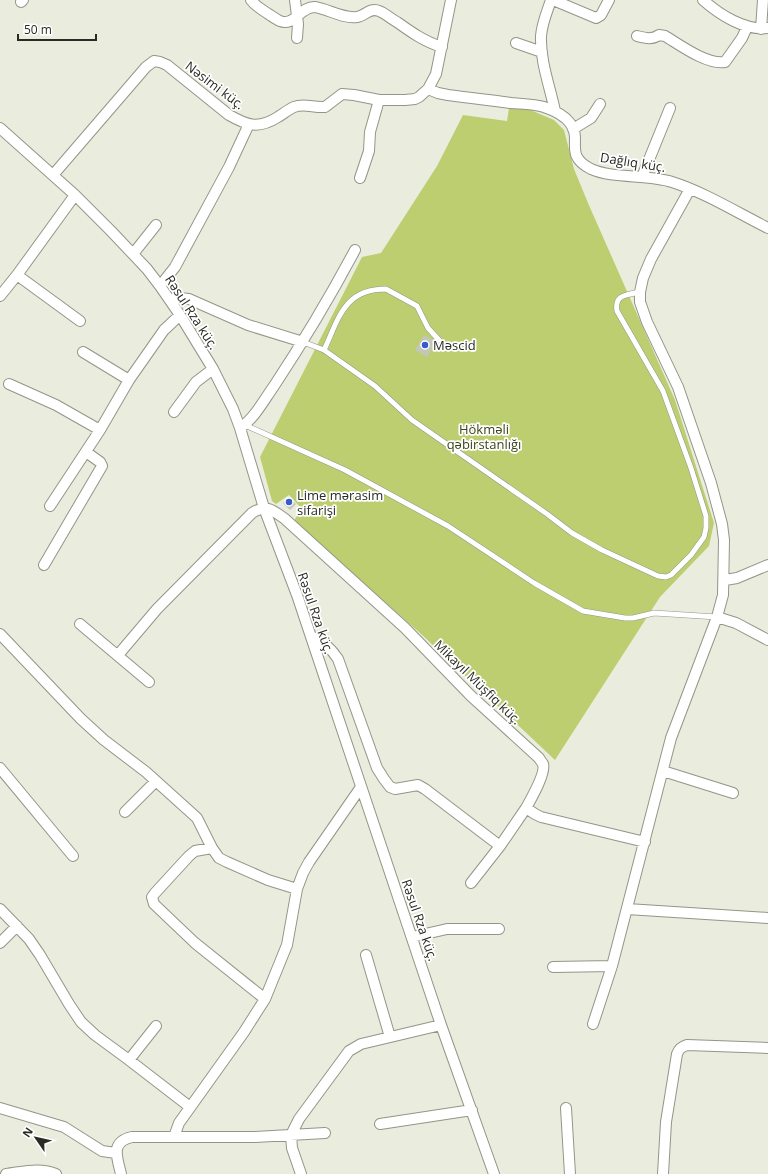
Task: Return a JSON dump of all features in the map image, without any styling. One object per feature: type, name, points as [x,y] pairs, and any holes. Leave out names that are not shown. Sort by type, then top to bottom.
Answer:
[{"type":"street","points":[[251,0],[254,5],[281,22],[287,23],[306,9],[312,7],[346,16],[356,17],[370,10],[380,11],[421,39],[442,47]]},
{"type":"street","points":[[295,0],[297,38]]},
{"type":"street","points":[[451,0],[436,74],[428,89],[448,95],[534,105],[555,111],[565,118],[573,129],[591,118],[600,104]]},
{"type":"street","points":[[555,111],[547,84],[541,37],[543,22],[552,0],[596,18],[601,15],[609,0]]},
{"type":"street","points":[[703,0],[732,20],[747,27],[764,29],[763,0]]},
{"type":"street","points":[[637,36],[654,38],[659,35],[664,36],[709,60],[718,63],[725,62],[742,38],[747,27]]},
{"type":"street","points":[[516,43],[542,52]]},
{"type":"street","name":"Nəsimi küç.","points":[[53,175],[146,67],[154,61],[167,65],[229,115],[237,120],[249,124],[260,125],[268,123],[293,107],[325,107],[342,94],[379,100],[415,99],[428,89]]},
{"type":"street","points":[[360,178],[369,151],[370,132],[379,100]]},
{"type":"street","points":[[642,177],[670,108]]},
{"type":"street","points":[[160,286],[175,266],[230,167],[249,124]]},
{"type":"street","name":"Rəsul Rza küç.","points":[[0,128],[74,195],[133,254],[160,286],[180,315],[213,369],[242,427],[264,508],[298,595],[441,1025],[494,1174]]},
{"type":"street","name":"Dağlıq küç.","points":[[573,129],[576,157],[584,165],[593,170],[671,181],[768,228]]},
{"type":"street","points":[[594,1024],[612,966],[671,738],[717,617],[723,595],[725,580],[722,524],[711,483],[678,387],[647,322],[640,302],[640,292],[643,278],[651,259],[690,189]]},
{"type":"street","points":[[0,296],[4,286],[17,275],[74,195]]},
{"type":"street","points":[[133,254],[156,225]]},
{"type":"street","points":[[242,427],[256,411],[303,342],[330,297],[355,250]]},
{"type":"street","points":[[17,275],[80,321]]},
{"type":"street","points":[[170,300],[180,298],[188,299],[248,325],[303,342]]},
{"type":"street","points":[[50,506],[100,430],[129,380],[164,330],[180,315]]},
{"type":"street","points":[[83,352],[129,380]]},
{"type":"street","points":[[174,412],[196,382],[213,369]]},
{"type":"street","points":[[9,384],[56,405],[100,430]]},
{"type":"street","points":[[44,565],[102,466],[100,462],[86,452]]},
{"type":"street","points":[[118,655],[157,609],[252,512],[264,508]]},
{"type":"street","name":"Mikayıl Müşfiq küç.","points":[[264,508],[269,509],[285,519],[405,628],[471,696],[539,758],[543,764],[543,771],[526,808],[500,846],[471,883]]},
{"type":"street","points":[[725,580],[737,578],[768,565]]},
{"type":"street","points":[[717,617],[736,623],[768,640]]},
{"type":"street","points":[[80,624],[149,682]]},
{"type":"street","points":[[0,634],[81,719],[104,740],[156,781],[197,818],[212,848],[219,858],[268,880],[297,889]]},
{"type":"street","points":[[311,636],[320,640],[332,649],[338,659],[377,768],[390,787],[400,789],[418,785],[500,846]]},
{"type":"street","points":[[0,768],[73,856]]},
{"type":"street","points":[[663,772],[733,793]]},
{"type":"street","points":[[125,812],[156,781]]},
{"type":"street","points":[[174,1137],[179,1123],[244,1032],[265,999],[287,945],[297,889],[303,873],[309,862],[361,788]]},
{"type":"street","points":[[526,808],[541,817],[645,842]]},
{"type":"street","points":[[212,848],[195,851],[189,856],[152,897],[154,904],[194,943],[265,999]]},
{"type":"street","points":[[0,909],[29,939],[81,1022],[95,1035],[190,1107]]},
{"type":"street","points":[[627,910],[768,918]]},
{"type":"street","points":[[0,943],[17,926]]},
{"type":"street","points":[[412,937],[447,929],[499,929]]},
{"type":"street","points":[[366,955],[390,1037]]},
{"type":"street","points":[[553,967],[612,966]]},
{"type":"street","points":[[301,1174],[292,1148],[290,1135],[299,1119],[349,1051],[361,1044],[441,1025]]},
{"type":"street","points":[[129,1060],[156,1026]]},
{"type":"street","points":[[662,1174],[666,1122],[679,1049],[682,1046],[687,1045],[768,1048]]},
{"type":"street","points":[[0,1108],[64,1127],[102,1151],[116,1153]]},
{"type":"street","points":[[566,1108],[570,1174]]},
{"type":"street","points":[[380,1124],[472,1110]]},
{"type":"street","points":[[121,1174],[116,1153],[121,1141],[132,1137],[255,1137],[325,1134]]},
{"type":"street","points":[[6,1174],[38,1170],[56,1174]]},
{"type":"lane","points":[[324,350],[343,310],[350,301],[357,295],[380,289],[386,289],[417,306],[428,328],[439,340]]},
{"type":"lane","points":[[303,342],[324,350],[375,386],[412,420],[572,533],[602,550],[658,576],[666,577],[698,548],[706,528],[706,516],[691,468],[663,391],[617,310],[616,304],[621,296],[640,292]]},
{"type":"lane","points":[[242,427],[345,470],[448,526],[534,583],[583,611],[625,618],[633,618],[654,613],[717,617]]},
{"type":"green space","name":"Hökməli qəbirstanlığı","points":[[509,108],[528,109],[554,120],[564,130],[574,169],[675,400],[714,523],[709,546],[660,597],[555,760],[421,634],[294,521],[301,508],[289,495],[276,504],[272,501],[260,457],[362,257],[381,253],[437,166],[463,115],[507,121]]},
{"type":"building","points":[[424,335],[436,342],[427,357],[415,350]]},
{"type":"building","points":[[289,497],[296,504],[290,510],[283,503]]},
{"type":"place","name":"Məscid","points":[[425,345]]},
{"type":"place","name":"Lime mərasim sifarişi","points":[[289,502]]}]
